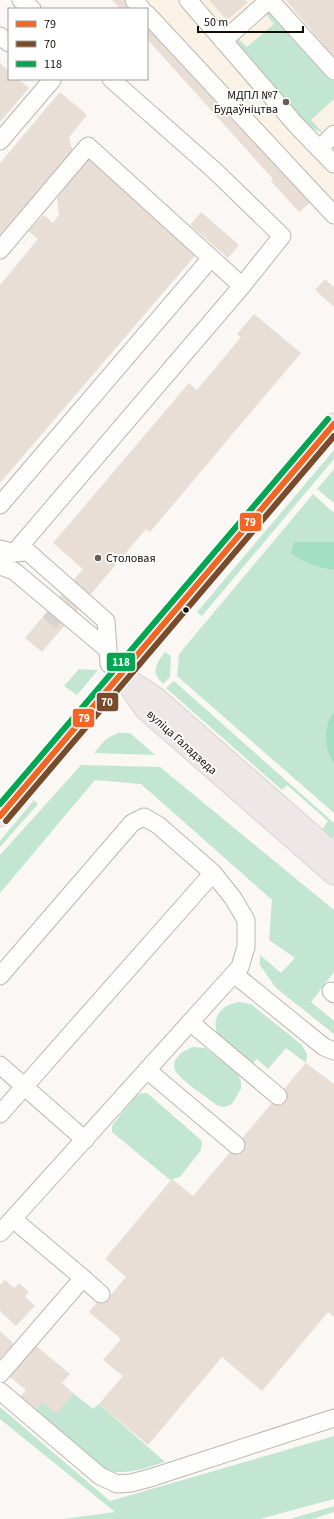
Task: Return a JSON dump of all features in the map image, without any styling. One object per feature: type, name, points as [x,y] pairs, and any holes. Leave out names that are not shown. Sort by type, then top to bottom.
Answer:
[{"type":"main road","points":[[0,816],[113,663],[334,424]]},
{"type":"main road","name":"вуліца Галадзеда","points":[[113,663],[156,698],[334,854]]},
{"type":"main road","name":"вуліца Галадзеда","points":[[113,663],[145,710],[334,874]]},
{"type":"lane","points":[[21,0],[31,8]]},
{"type":"lane","points":[[134,0],[141,8]]},
{"type":"lane","points":[[188,0],[319,149],[334,164]]},
{"type":"lane","points":[[223,41],[270,0],[334,71]]},
{"type":"lane","points":[[148,15],[334,215]]},
{"type":"lane","points":[[0,36],[8,42]]},
{"type":"lane","points":[[0,141],[52,80]]},
{"type":"lane","points":[[7,551],[242,286],[282,236],[215,171],[112,80]]},
{"type":"lane","points":[[319,149],[334,134]]},
{"type":"lane","points":[[0,250],[88,146],[242,286]]},
{"type":"lane","points":[[0,505],[211,258]]},
{"type":"lane","points":[[7,551],[28,552],[106,621],[113,663]]},
{"type":"lane","points":[[0,566],[14,571],[113,663]]},
{"type":"lane","points":[[0,571],[48,611]]},
{"type":"lane","points":[[65,625],[113,663]]},
{"type":"lane","points":[[0,976],[132,823],[144,817],[158,825],[214,873],[233,898],[246,920],[246,947],[240,967],[0,1233]]},
{"type":"lane","points":[[0,1114],[214,873]]},
{"type":"lane","points":[[234,974],[324,1047],[334,1051]]},
{"type":"lane","points":[[190,1022],[278,1096]]},
{"type":"lane","points":[[0,1065],[85,1140]]},
{"type":"lane","points":[[147,1070],[236,1145]]},
{"type":"lane","points":[[13,1219],[101,1294]]},
{"type":"lane","points":[[0,1374],[82,1278]]},
{"type":"lane","points":[[0,1391],[100,1476],[117,1484],[131,1483],[150,1478],[334,1418]]},
{"type":"shaded area","name":"МДПЛ №7 Будаўніцтва","points":[[142,0],[334,0],[334,204]]},
{"type":"green space","points":[[270,9],[334,81],[334,99],[311,120],[323,133],[307,126],[235,44],[237,37],[247,47],[274,24],[264,12]]},
{"type":"green space","points":[[334,450],[334,459],[202,616],[197,612]]},
{"type":"green space","points":[[334,469],[334,503],[317,489]]},
{"type":"green space","points":[[313,494],[334,513],[334,813],[177,676],[179,654]]},
{"type":"green space","points":[[294,542],[334,542],[334,570],[311,564],[291,553]]},
{"type":"green space","points":[[165,652],[171,656],[170,677],[163,684],[157,676],[156,668]]},
{"type":"green space","points":[[79,669],[98,670],[77,695],[64,686]]},
{"type":"green space","points":[[174,681],[334,823],[334,836],[332,838],[322,830],[328,821],[287,785],[282,790],[166,688]]},
{"type":"green space","points":[[334,712],[334,763],[328,752],[326,738],[330,717]]},
{"type":"green space","points":[[118,733],[130,733],[155,755],[94,753],[106,739]]},
{"type":"green space","points":[[81,765],[160,767],[334,910],[334,972],[311,1002],[334,1021],[334,1034],[276,988],[260,965],[260,955],[281,973],[295,958],[269,940],[272,900],[141,784],[95,780],[0,893],[0,855]]},
{"type":"green space","points":[[34,800],[38,804],[0,847],[0,841]]},
{"type":"green space","points":[[239,1002],[251,1004],[302,1045],[307,1054],[306,1063],[286,1048],[268,1069],[257,1059],[251,1065],[225,1045],[217,1032],[217,1017],[226,1006]]},
{"type":"green space","points":[[193,1047],[205,1048],[238,1074],[241,1081],[241,1089],[232,1104],[225,1107],[218,1106],[176,1072],[174,1063],[178,1056],[185,1050]]},
{"type":"green space","points":[[142,1093],[147,1093],[202,1141],[201,1150],[180,1177],[170,1180],[112,1132],[112,1126],[114,1123],[136,1096]]},
{"type":"green space","points":[[73,1393],[93,1409],[99,1404],[165,1462],[144,1469],[122,1472],[107,1471],[35,1411],[42,1402],[56,1413]]},
{"type":"green space","points":[[0,1407],[110,1501],[334,1436],[334,1499],[260,1519],[63,1519],[115,1512],[0,1419]]},
{"type":"green space","points":[[334,1506],[334,1512],[313,1519],[290,1519]]},
{"type":"building","points":[[112,0],[130,0],[137,8],[119,8]]},
{"type":"building","points":[[209,0],[245,0],[248,2],[227,20]]},
{"type":"building","points":[[286,0],[334,0],[334,57]]},
{"type":"building","points":[[148,20],[311,202],[299,212],[271,181],[273,179],[148,40]]},
{"type":"building","points":[[0,63],[8,70],[8,80],[19,80],[29,88],[0,122]]},
{"type":"building","points":[[60,92],[87,115],[69,137],[73,152],[5,234],[0,235],[0,163]]},
{"type":"building","points":[[88,158],[198,252],[0,483],[0,285],[38,239],[28,231],[44,215],[53,223],[59,215],[57,198]]},
{"type":"building","points":[[201,212],[239,245],[228,258],[190,225]]},
{"type":"building","points":[[325,279],[334,287],[334,307],[315,290]]},
{"type":"building","points":[[254,314],[301,353],[150,532],[146,529],[42,652],[25,638],[83,569],[53,543],[189,383],[197,390],[241,337],[237,334]]},
{"type":"building","points":[[306,1063],[334,1084],[334,1317],[328,1312],[262,1391],[222,1357],[148,1445],[99,1404],[123,1376],[103,1360],[121,1339],[89,1312],[99,1300],[103,1304],[126,1277],[105,1259],[172,1179],[193,1196]]},
{"type":"building","points":[[5,1280],[14,1288],[19,1283],[29,1292],[25,1297],[35,1306],[16,1326],[0,1311],[0,1285]]},
{"type":"building","points":[[0,1331],[14,1344],[0,1359]]},
{"type":"building","points":[[35,1345],[70,1374],[62,1383],[73,1393],[56,1414],[42,1402],[35,1411],[20,1397],[26,1390],[9,1376]]},
{"type":"tunnel","points":[[48,611],[65,625]]},
{"type":"transit line","name":"118","points":[[0,804],[328,419]]},
{"type":"transit line","name":"79","points":[[0,816],[334,424]]},
{"type":"transit line","name":"70","points":[[6,821],[334,436]]},
{"type":"place","name":"МДПЛ №7 Будаўніцтва","points":[[286,102]]},
{"type":"place","name":"Столовая","points":[[98,558]]}]
